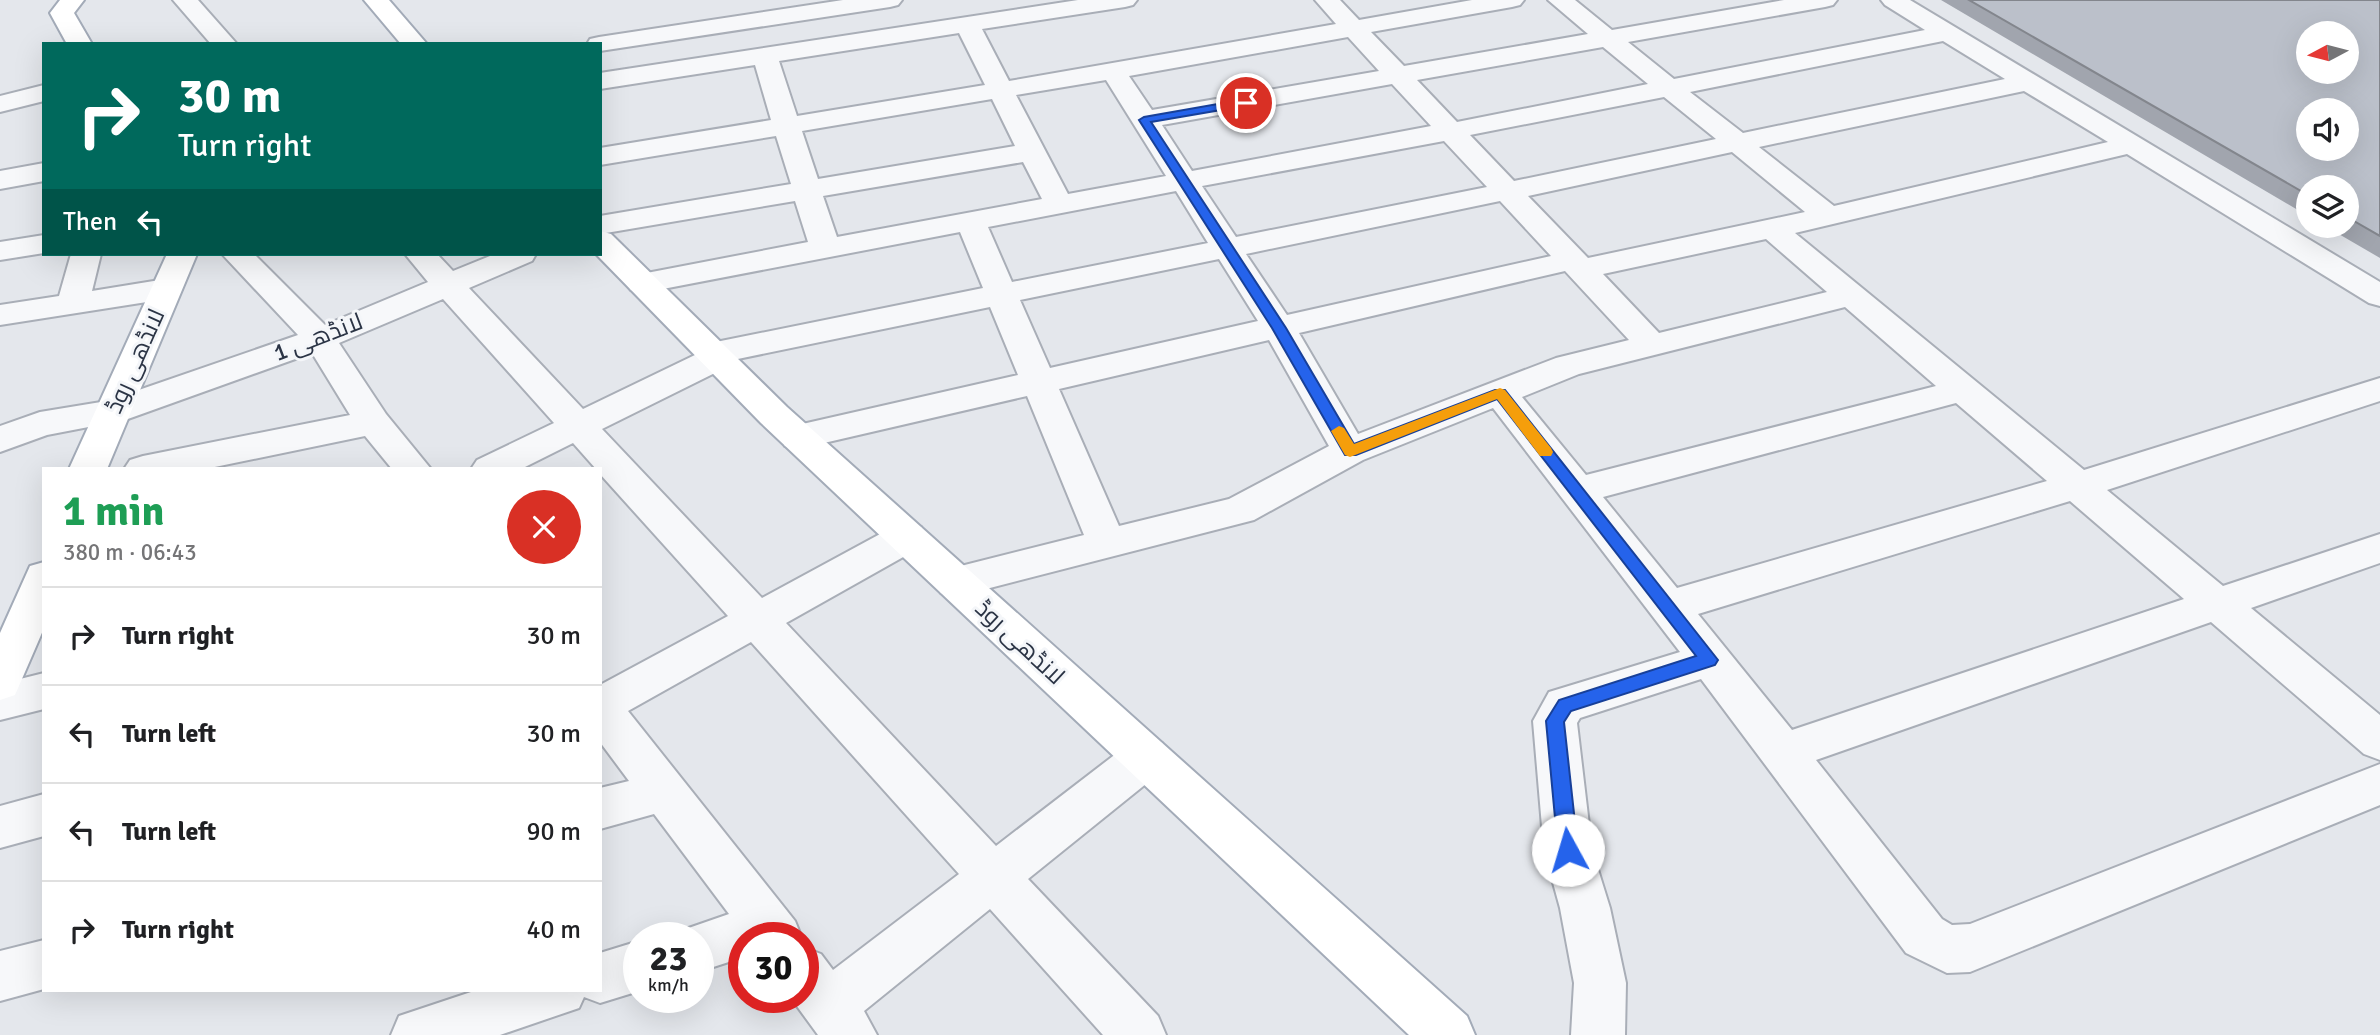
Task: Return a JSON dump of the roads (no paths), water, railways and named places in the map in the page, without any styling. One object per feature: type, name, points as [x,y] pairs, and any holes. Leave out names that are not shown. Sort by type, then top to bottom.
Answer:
[{"type":"main road","points":[[72,0],[62,13],[79,42]]},
{"type":"main road","points":[[376,0],[413,42]]},
{"type":"main road","name":"لانڈھی روڈ","points":[[602,242],[798,437],[1448,1035]]},
{"type":"main road","name":"لانڈھی روڈ","points":[[89,467],[181,256]]},
{"type":"main road","points":[[0,683],[42,582]]},
{"type":"street","points":[[184,0],[223,42]]},
{"type":"street","points":[[602,44],[890,0]]},
{"type":"street","points":[[602,81],[1125,0]]},
{"type":"street","points":[[1327,0],[1651,344]]},
{"type":"street","points":[[602,157],[1113,71],[1512,0]]},
{"type":"street","points":[[1560,0],[1828,216]]},
{"type":"street","points":[[1144,120],[1825,0]]},
{"type":"street","points":[[1893,0],[2380,296]]},
{"type":"street","points":[[967,25],[1059,204]]},
{"type":"street","points":[[642,283],[1451,131],[1947,33]]},
{"type":"street","points":[[765,56],[825,248]]},
{"type":"street","points":[[1113,71],[1279,328],[1350,451]]},
{"type":"street","points":[[494,467],[715,355],[2028,82]]},
{"type":"street","points":[[0,104],[42,94]]},
{"type":"street","points":[[798,437],[1279,328],[1577,264],[1772,229],[2132,145]]},
{"type":"street","points":[[602,225],[1032,152]]},
{"type":"street","points":[[0,164],[42,158]]},
{"type":"street","points":[[0,180],[42,172]]},
{"type":"street","points":[[970,220],[1107,544]]},
{"type":"street","points":[[1772,229],[2380,741]]},
{"type":"street","points":[[0,251],[42,244]]},
{"type":"street","points":[[73,303],[85,256]]},
{"type":"street","points":[[239,256],[320,339],[373,422],[410,467]]},
{"type":"street","name":"لانڈھی 1","points":[[0,440],[40,424],[112,412],[320,339],[434,268],[509,256]]},
{"type":"street","points":[[434,268],[1139,1035]]},
{"type":"street","points":[[0,315],[166,289]]},
{"type":"street","points":[[955,582],[1240,510],[1350,451],[1569,366],[1850,296]]},
{"type":"street","points":[[1667,607],[2077,486],[2380,389]]},
{"type":"street","points":[[1576,491],[1964,390]]},
{"type":"street","points":[[1500,393],[1783,752],[1924,936],[1947,949],[1970,948],[2380,784]]},
{"type":"street","points":[[153,467],[373,422]]},
{"type":"street","points":[[602,706],[907,537]]},
{"type":"street","points":[[1783,752],[2380,548]]},
{"type":"street","points":[[1598,1035],[1600,983],[1585,908],[1568,850],[1555,721],[1565,705],[1709,660]]},
{"type":"street","points":[[0,702],[42,692]]},
{"type":"street","points":[[602,710],[765,922]]},
{"type":"street","points":[[828,1004],[1146,757]]},
{"type":"street","points":[[602,808],[664,791]]},
{"type":"street","points":[[0,827],[42,816]]},
{"type":"street","points":[[0,976],[42,965]]},
{"type":"street","points":[[602,977],[623,972]]},
{"type":"street","points":[[418,1035],[555,992]]}]
